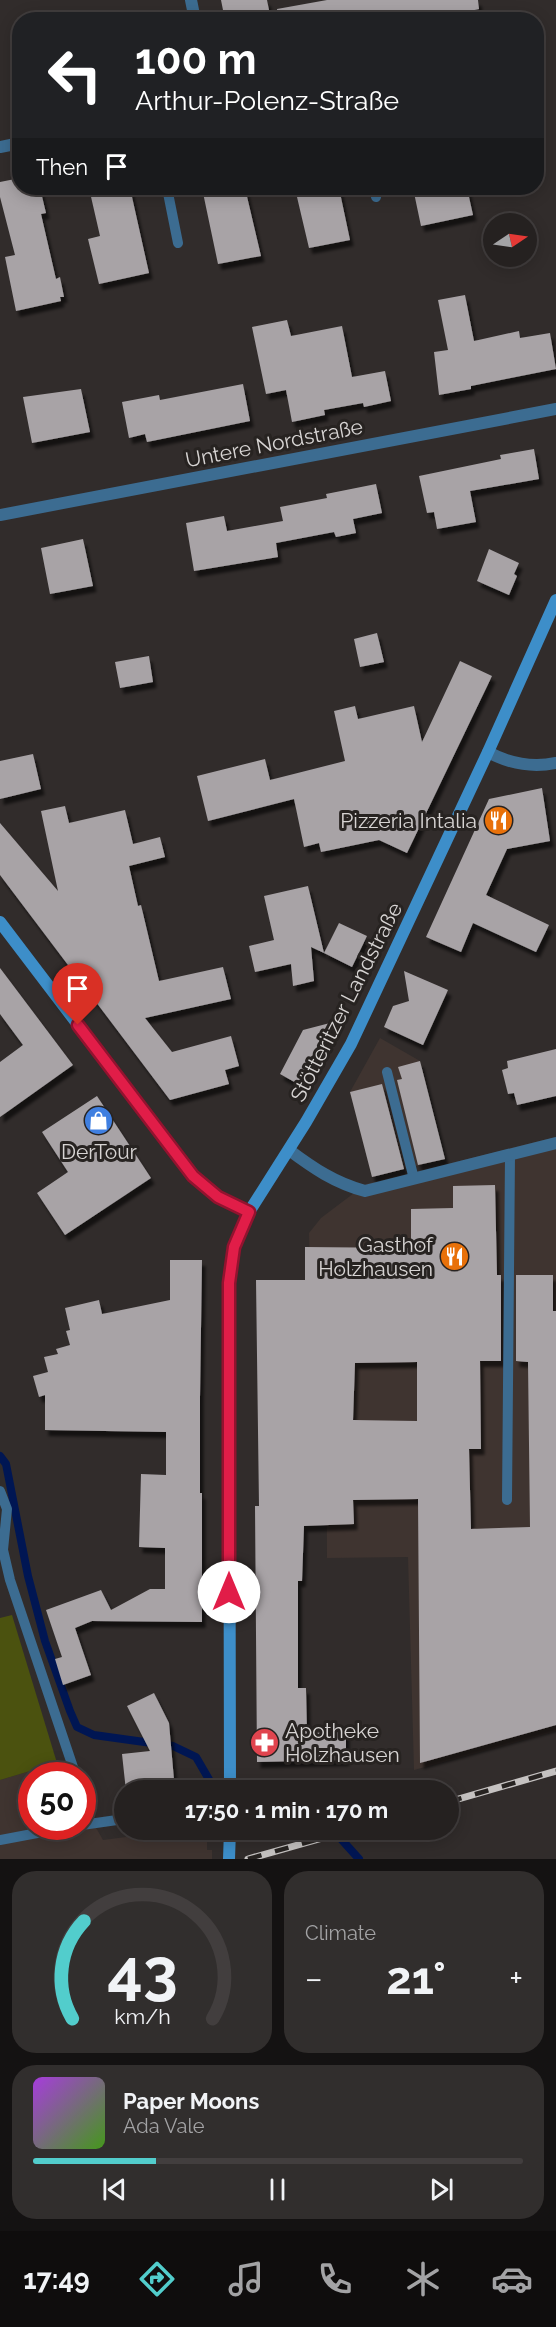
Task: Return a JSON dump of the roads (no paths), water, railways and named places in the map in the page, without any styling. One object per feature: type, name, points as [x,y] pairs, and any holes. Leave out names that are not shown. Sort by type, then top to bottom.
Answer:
[{"type":"main road","name":"Stötteritzer Landstraße","points":[[230,1780],[229,1283],[234,1247],[249,1212],[289,1150],[351,1044],[488,752],[556,600]]},
{"type":"main road","points":[[0,922],[193,1176],[218,1197],[249,1212]]},
{"type":"main road","points":[[229,1859],[230,1840]]},
{"type":"street","name":"Untere Nordstraße","points":[[0,515],[556,409]]},
{"type":"street","points":[[488,752],[517,764],[540,766],[556,763]]},
{"type":"street","points":[[289,1150],[322,1175],[365,1191],[556,1143]]},
{"type":"lane","points":[[168,195],[178,243]]},
{"type":"lane","points":[[387,1072],[414,1179]]},
{"type":"lane","points":[[507,1500],[510,1155]]},
{"type":"lane","points":[[0,1491],[7,1509],[3,1550],[10,1580],[71,1762]]},
{"type":"lane","points":[[96,1823],[114,1821]]},
{"type":"lane","points":[[0,1840],[18,1837]]},
{"type":"waterway","points":[[0,1456],[6,1464],[28,1576],[45,1641],[77,1727],[94,1735],[173,1746],[196,1757],[209,1780]]},
{"type":"waterway","points":[[342,1840],[359,1859]]},
{"type":"railway","points":[[459,1799],[556,1771]]},
{"type":"railway","points":[[248,1859],[315,1840]]},
{"type":"place","name":"Pizzeria Intalia","points":[[498,820]]},
{"type":"place","name":"DerTour","points":[[99,1120]]},
{"type":"place","name":"Gasthof Holzhausen","points":[[454,1256]]},
{"type":"place","name":"Apotheke Holzhausen","points":[[264,1742]]}]
